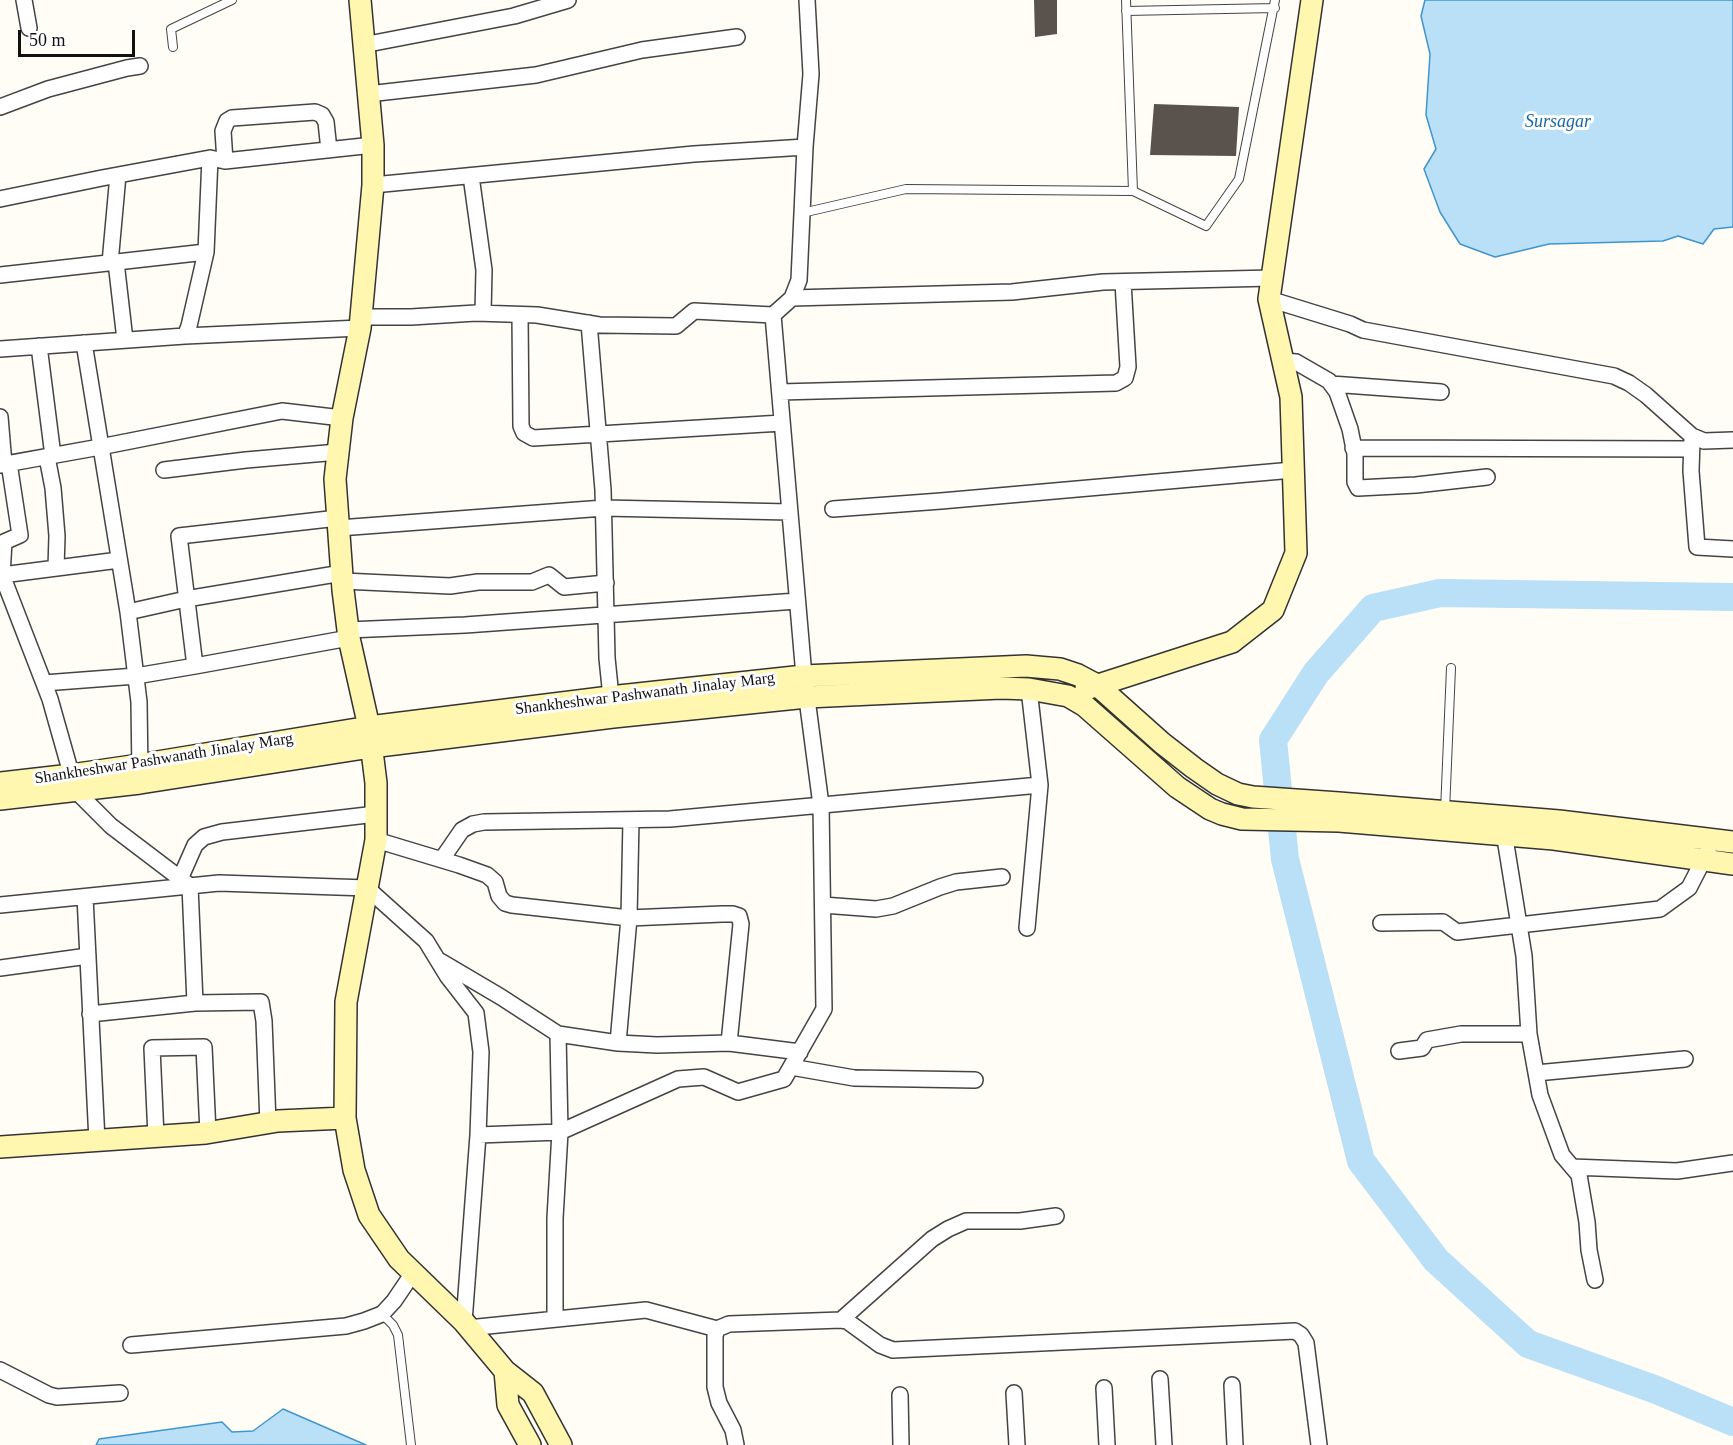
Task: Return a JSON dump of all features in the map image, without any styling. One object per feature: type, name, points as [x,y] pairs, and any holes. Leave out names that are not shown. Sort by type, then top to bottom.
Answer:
[{"type":"main road","points":[[360,0],[373,145],[373,185],[361,322],[342,418],[335,479],[348,634],[370,737],[376,783],[376,840],[346,1002],[345,1118],[354,1170],[369,1215],[399,1259],[466,1325],[505,1371],[533,1393],[561,1445]]},
{"type":"main road","points":[[1068,696],[1232,642],[1273,610],[1296,553],[1291,397],[1269,299],[1312,0]]},
{"type":"main road","name":"Shankheshwar Pashwanath Jinalay Marg","points":[[612,707],[804,676],[1026,666],[1060,669],[1097,685],[1162,743],[1217,784],[1238,794],[1339,812]]},
{"type":"main road","points":[[0,799],[74,783],[370,737],[612,707],[1001,688],[1029,689],[1068,696],[1085,706],[1177,787],[1210,809],[1242,819],[1339,812],[1445,812],[1554,839],[1733,864]]},
{"type":"main road","name":"Shankheshwar Pashwanath Jinalay Marg","points":[[0,783],[74,783]]},
{"type":"main road","points":[[1339,812],[1503,826],[1559,821],[1723,841]]},
{"type":"main road","points":[[0,1147],[208,1133],[268,1123],[345,1118]]},
{"type":"main road","points":[[505,1371],[508,1405],[530,1445]]},
{"type":"street","points":[[24,0],[29,28]]},
{"type":"street","points":[[363,45],[514,16],[568,0]]},
{"type":"street","points":[[0,349],[483,313],[537,315],[589,324],[676,326],[694,311],[773,315],[792,298],[800,280],[805,147],[811,74],[807,0]]},
{"type":"street","points":[[368,94],[536,75],[642,50],[737,37]]},
{"type":"street","points":[[0,107],[48,89],[140,66]]},
{"type":"street","points":[[185,336],[206,252],[217,160],[227,122],[232,118],[315,112],[322,115],[326,122],[329,150]]},
{"type":"street","points":[[0,199],[118,175],[217,160],[373,145]]},
{"type":"street","points":[[373,185],[694,154],[805,147]]},
{"type":"street","points":[[118,175],[113,262],[125,340]]},
{"type":"street","points":[[471,176],[484,270],[483,313]]},
{"type":"street","points":[[0,275],[206,252]]},
{"type":"street","points":[[792,298],[1012,292],[1103,282],[1272,278]]},
{"type":"street","points":[[780,393],[1116,383],[1125,378],[1128,366],[1123,282]]},
{"type":"street","points":[[1269,299],[1363,330],[1614,376],[1629,383],[1646,396],[1691,442],[1697,547],[1733,549]]},
{"type":"street","points":[[520,315],[521,426],[524,433],[533,438],[782,423]]},
{"type":"street","points":[[478,1135],[560,1132],[678,1079],[704,1077],[738,1092],[784,1079],[824,1009],[821,805],[804,676],[773,315]]},
{"type":"street","points":[[589,324],[604,508],[606,615],[612,707]]},
{"type":"street","points":[[84,343],[128,612],[139,702],[140,774]]},
{"type":"street","points":[[39,346],[55,507],[56,568]]},
{"type":"street","points":[[1283,361],[1296,362],[1329,381],[1337,392],[1350,429],[1355,482],[1358,488],[1416,485],[1487,477]]},
{"type":"street","points":[[1331,384],[1441,392]]},
{"type":"street","points":[[4,464],[282,411],[342,418]]},
{"type":"street","points":[[0,417],[4,464],[20,535],[4,542],[1,575],[50,699],[74,783],[111,825],[185,883]]},
{"type":"street","points":[[1353,448],[1733,440]]},
{"type":"street","points":[[164,470],[338,452]]},
{"type":"street","points":[[833,509],[1293,470]]},
{"type":"street","points":[[195,666],[179,536],[338,523],[604,508],[790,512]]},
{"type":"street","points":[[1,575],[119,560]]},
{"type":"street","points":[[128,612],[186,599],[342,577],[450,586],[478,582],[532,582],[549,575],[564,586],[606,583]]},
{"type":"street","points":[[44,683],[136,676],[348,634],[797,601]]},
{"type":"street","points":[[1027,928],[1040,785],[1029,689]]},
{"type":"street","points":[[442,860],[462,830],[473,824],[484,822],[670,819],[1040,785]]},
{"type":"street","points":[[195,1003],[185,883],[195,845],[204,837],[222,832],[376,814]]},
{"type":"street","points":[[618,1043],[629,918],[631,820]]},
{"type":"street","points":[[1503,826],[1524,956],[1528,1034],[1540,1095],[1562,1155],[1579,1175],[1587,1222],[1588,1250],[1595,1280]]},
{"type":"street","points":[[376,840],[487,875],[495,882],[499,896],[505,903],[512,905],[629,918],[722,914],[739,916],[741,924],[729,1042]]},
{"type":"street","points":[[1381,923],[1443,922],[1458,932],[1660,909],[1689,888],[1705,860],[1723,841]]},
{"type":"street","points":[[823,905],[876,909],[892,906],[940,886],[1002,877]]},
{"type":"street","points":[[0,905],[85,897],[185,883],[367,888],[426,941],[448,977],[476,1013],[481,1052],[466,1325],[646,1310],[717,1329],[729,1324],[841,1320],[847,1321],[880,1346],[893,1350],[1295,1331],[1306,1343],[1319,1445]]},
{"type":"street","points":[[85,897],[97,1141]]},
{"type":"street","points":[[0,968],[88,956]]},
{"type":"street","points":[[437,959],[558,1034],[618,1043],[657,1045],[729,1042],[800,1052]]},
{"type":"street","points":[[90,1014],[195,1003],[261,1002],[264,1021],[268,1123]]},
{"type":"street","points":[[555,1319],[555,1218],[560,1132],[558,1034]]},
{"type":"street","points":[[1399,1051],[1422,1048],[1427,1040],[1461,1034],[1528,1034]]},
{"type":"street","points":[[156,1137],[152,1048],[204,1047],[208,1133]]},
{"type":"street","points":[[1536,1073],[1685,1059]]},
{"type":"street","points":[[791,1067],[854,1078],[975,1080]]},
{"type":"street","points":[[1572,1167],[1677,1171],[1733,1163]]},
{"type":"street","points":[[841,1320],[932,1239],[948,1229],[966,1221],[1020,1221],[1056,1216]]},
{"type":"street","points":[[131,1346],[346,1326],[364,1322],[382,1314],[413,1273]]},
{"type":"street","points":[[717,1329],[715,1387],[719,1403],[733,1430],[736,1445]]},
{"type":"street","points":[[0,1369],[57,1397],[120,1394]]},
{"type":"street","points":[[1160,1379],[1164,1445]]},
{"type":"street","points":[[1232,1385],[1235,1445]]},
{"type":"street","points":[[1104,1388],[1107,1445]]},
{"type":"street","points":[[1014,1393],[1017,1445]]},
{"type":"street","points":[[900,1395],[901,1445]]},
{"type":"lane","points":[[174,47],[171,29],[232,0]]},
{"type":"lane","points":[[1126,0],[1133,191]]},
{"type":"lane","points":[[802,213],[906,189],[1133,191],[1206,226],[1239,179],[1275,4],[1126,11]]},
{"type":"lane","points":[[1445,812],[1451,668]]},
{"type":"lane","points":[[382,1314],[393,1324],[398,1335],[411,1445]]},
{"type":"water","name":"Sursagar","points":[[1425,0],[1733,0],[1733,227],[1714,229],[1703,244],[1678,236],[1663,241],[1549,244],[1495,257],[1460,244],[1440,212],[1424,169],[1436,149],[1426,115],[1430,54],[1421,16]]},
{"type":"water","points":[[283,1409],[366,1445],[96,1445],[99,1439],[222,1422],[232,1432],[253,1431]]},
{"type":"building","points":[[1034,0],[1057,0],[1057,34],[1035,37]]},
{"type":"building","points":[[1154,104],[1239,107],[1236,156],[1150,155]]},
{"type":"waterway","points":[[1733,597],[1440,593],[1373,608],[1316,673],[1273,740],[1285,859],[1361,1161],[1436,1260],[1528,1344],[1654,1389],[1733,1422]]}]
